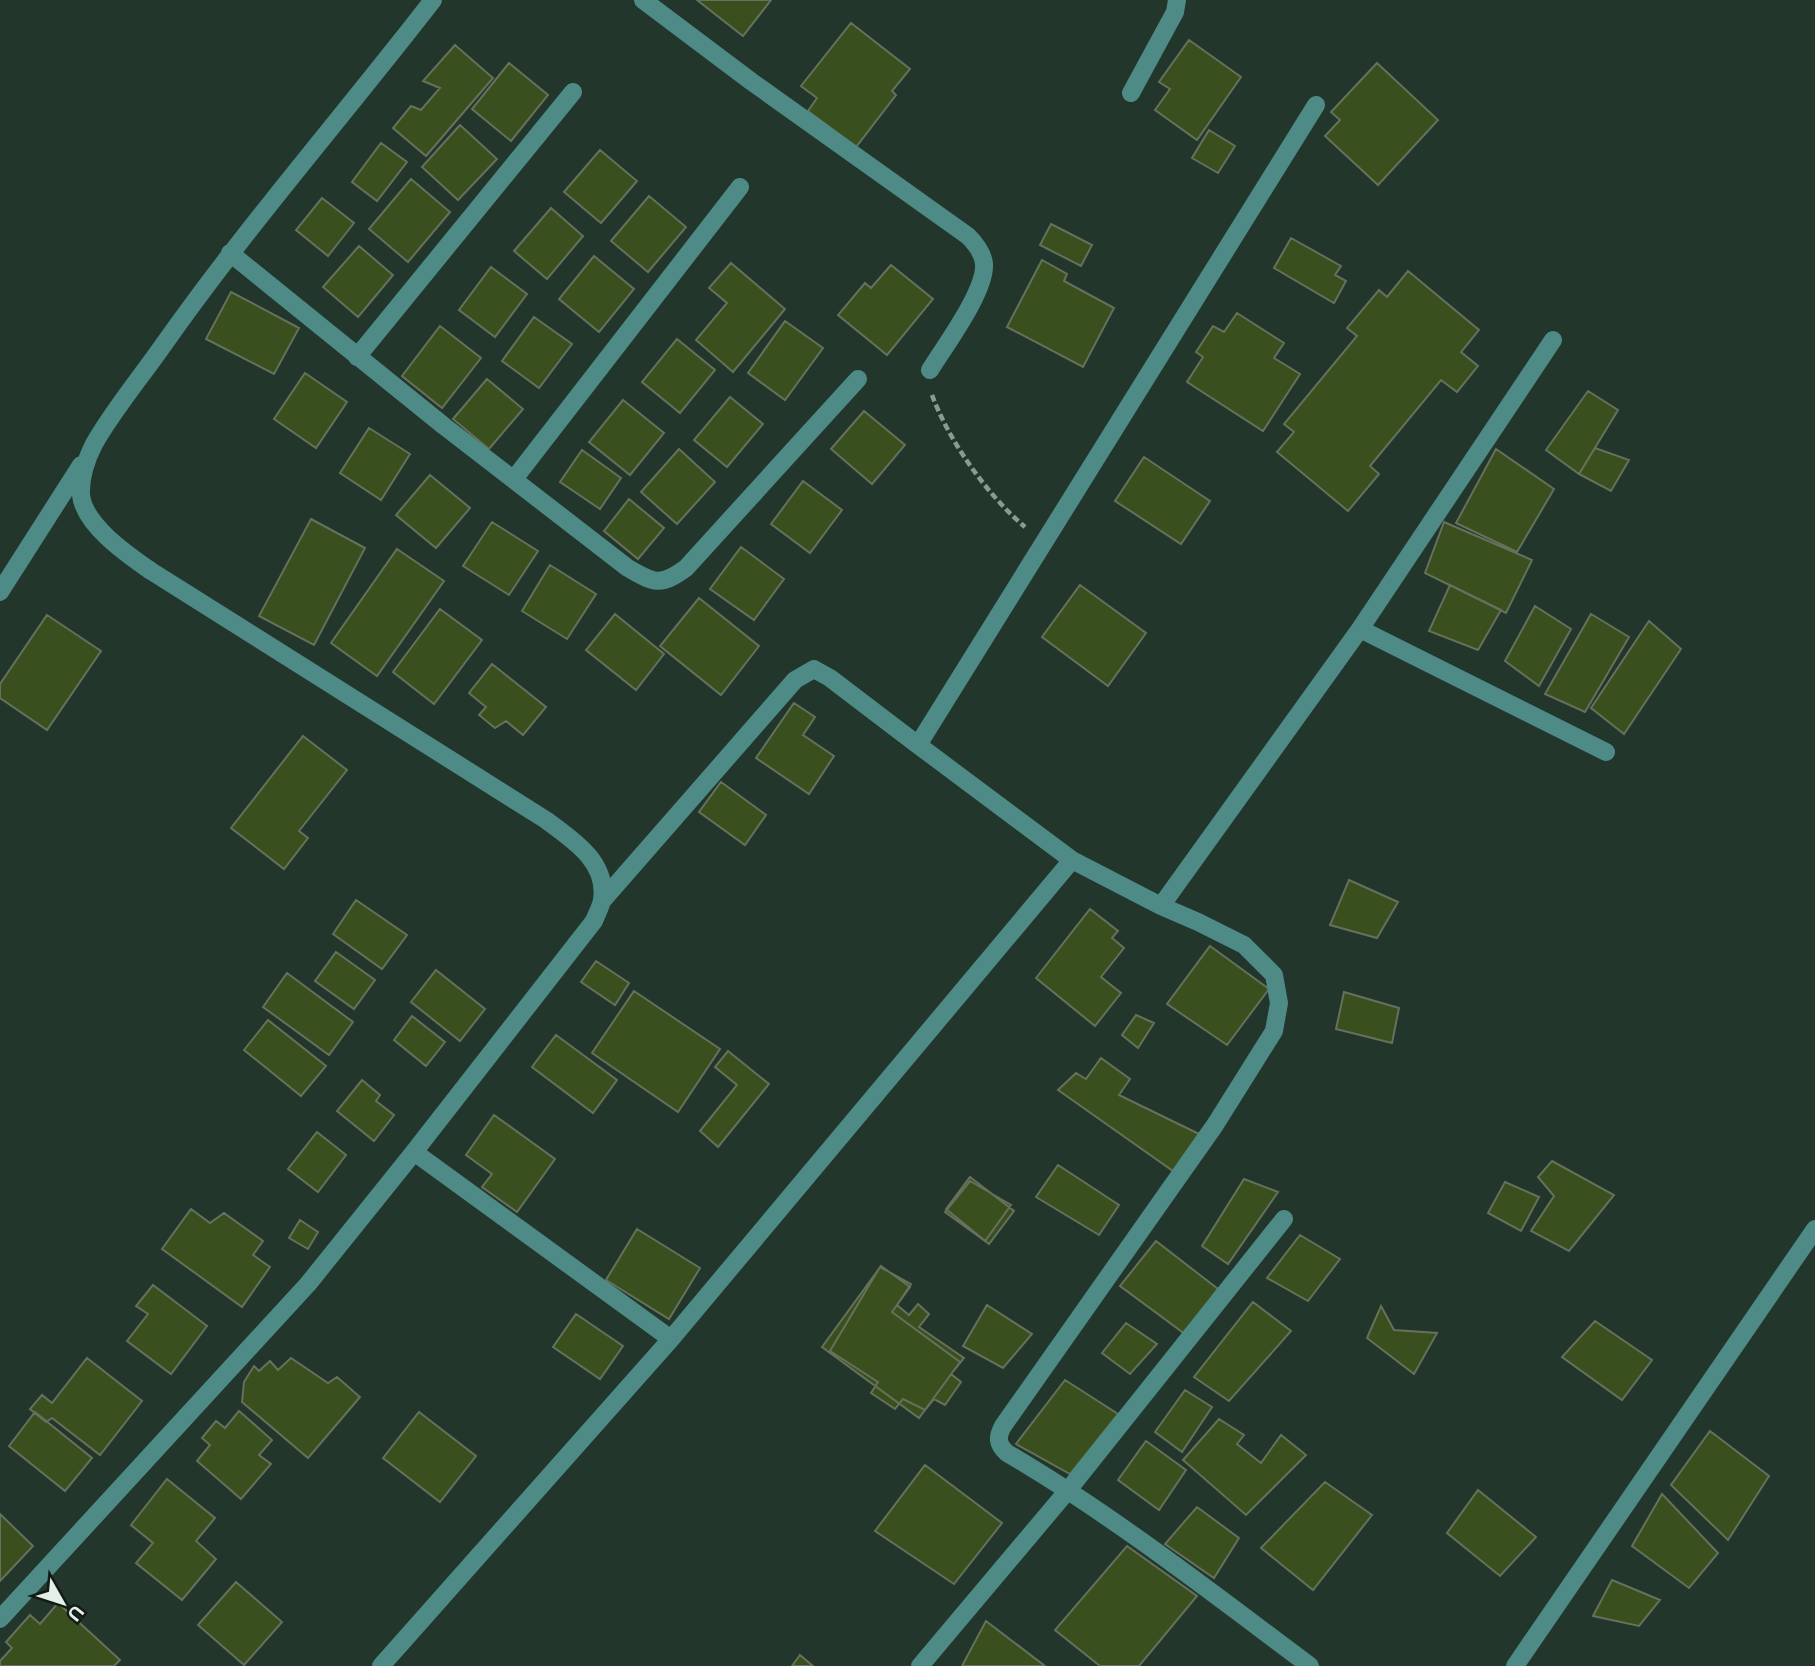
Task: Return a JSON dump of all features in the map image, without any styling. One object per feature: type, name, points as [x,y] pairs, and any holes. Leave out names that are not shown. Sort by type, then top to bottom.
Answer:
[{"type":"street","points":[[0,592],[94,445],[230,253],[433,0]]},
{"type":"street","points":[[643,0],[752,82],[968,236],[977,246],[984,265],[978,291],[929,370]]},
{"type":"street","points":[[1131,93],[1175,12],[1177,0]]},
{"type":"street","points":[[357,357],[573,92]]},
{"type":"street","points":[[918,745],[1316,104]]},
{"type":"street","points":[[514,479],[740,187]]},
{"type":"street","points":[[230,253],[357,357],[628,568],[656,582],[669,580],[686,568],[858,379]]},
{"type":"street","points":[[1161,906],[1360,629],[1553,340]]},
{"type":"street","points":[[94,445],[81,475],[81,497],[86,511],[113,542],[151,571],[563,833],[591,856],[600,876],[602,901]]},
{"type":"street","points":[[1360,629],[1606,752]]},
{"type":"street","points":[[0,1619],[308,1283],[594,921],[602,901],[795,680],[814,669],[830,678],[1072,860],[1244,945],[1273,975],[1279,1003],[1274,1031],[1215,1125],[999,1434],[1000,1447],[1007,1453],[1069,1489],[1124,1527],[1310,1666]]},
{"type":"street","points":[[381,1666],[671,1339],[1072,860]]},
{"type":"street","points":[[414,1152],[671,1339]]},
{"type":"street","points":[[920,1666],[1069,1489],[1284,1219]]},
{"type":"street","points":[[1515,1666],[1815,1229]]},
{"type":"path","points":[[929,370],[928,384],[933,399],[961,450],[996,499],[1044,542]]},
{"type":"building","points":[[697,0],[771,0],[743,36]]},
{"type":"building","points":[[851,23],[910,69],[892,91],[896,95],[856,147],[808,111],[817,98],[801,86]]},
{"type":"building","points":[[1189,40],[1241,77],[1197,140],[1155,110],[1170,89],[1159,82]]},
{"type":"building","points":[[455,45],[493,78],[426,156],[393,128],[411,106],[421,110],[440,88],[423,81]]},
{"type":"building","points":[[509,63],[548,95],[511,141],[472,109]]},
{"type":"building","points":[[1377,63],[1438,120],[1378,185],[1325,136],[1340,120],[1331,112]]},
{"type":"building","points":[[460,125],[497,159],[458,200],[422,167]]},
{"type":"building","points":[[1209,130],[1235,146],[1218,173],[1192,158]]},
{"type":"building","points":[[381,143],[407,162],[377,201],[352,182]]},
{"type":"building","points":[[600,150],[637,181],[601,223],[564,192]]},
{"type":"building","points":[[411,179],[450,212],[408,262],[369,229]]},
{"type":"building","points":[[649,196],[686,227],[648,272],[611,241]]},
{"type":"building","points":[[322,198],[354,223],[328,256],[296,230]]},
{"type":"building","points":[[551,208],[583,236],[547,279],[514,251]]},
{"type":"building","points":[[1051,224],[1092,245],[1081,266],[1040,245]]},
{"type":"building","points":[[1291,238],[1341,266],[1335,275],[1346,281],[1334,303],[1274,268]]},
{"type":"building","points":[[359,246],[393,275],[358,317],[323,287]]},
{"type":"building","points":[[594,256],[634,289],[599,332],[559,299]]},
{"type":"building","points":[[1042,260],[1067,274],[1064,281],[1114,308],[1083,367],[1007,327]]},
{"type":"building","points":[[731,263],[785,309],[733,372],[696,340],[727,303],[709,288]]},
{"type":"building","points":[[891,265],[933,299],[887,355],[838,315],[865,283],[871,288]]},
{"type":"building","points":[[491,267],[527,294],[495,337],[459,310]]},
{"type":"building","points":[[1408,271],[1479,330],[1461,352],[1478,366],[1457,392],[1441,380],[1370,466],[1379,474],[1348,511],[1277,452],[1294,432],[1284,424],[1357,336],[1347,328],[1379,290],[1387,297]]},
{"type":"building","points":[[231,292],[299,328],[274,374],[206,339]]},
{"type":"building","points":[[1237,313],[1284,343],[1274,358],[1300,374],[1263,431],[1187,382],[1203,357],[1196,352],[1213,326],[1224,332]]},
{"type":"building","points":[[534,317],[572,344],[539,388],[502,361]]},
{"type":"building","points":[[785,321],[823,348],[785,400],[748,373]]},
{"type":"building","points":[[440,326],[481,358],[442,408],[402,376]]},
{"type":"building","points":[[677,339],[715,370],[680,413],[642,382]]},
{"type":"building","points":[[305,373],[347,402],[316,448],[274,419]]},
{"type":"building","points":[[487,379],[523,409],[489,449],[453,419]]},
{"type":"building","points":[[1588,391],[1618,410],[1579,474],[1546,450]]},
{"type":"building","points":[[730,397],[763,424],[727,467],[694,440]]},
{"type":"building","points":[[623,400],[664,433],[630,475],[589,442]]},
{"type":"building","points":[[864,411],[905,445],[872,484],[831,449]]},
{"type":"building","points":[[369,428],[410,454],[381,500],[340,473]]},
{"type":"building","points":[[1595,448],[1629,460],[1611,491],[1579,474]]},
{"type":"building","points":[[679,449],[715,482],[677,524],[641,492]]},
{"type":"building","points":[[1496,449],[1554,489],[1517,552],[1456,523]]},
{"type":"building","points":[[582,450],[621,478],[600,509],[560,482]]},
{"type":"building","points":[[1144,457],[1210,501],[1181,544],[1115,501]]},
{"type":"building","points":[[430,475],[470,508],[436,548],[396,515]]},
{"type":"building","points":[[803,481],[842,510],[810,553],[771,524]]},
{"type":"building","points":[[629,499],[664,528],[638,559],[604,531]]},
{"type":"building","points":[[311,519],[365,548],[314,645],[259,616]]},
{"type":"building","points":[[492,522],[538,551],[509,595],[463,566]]},
{"type":"building","points":[[1444,522],[1532,560],[1506,613],[1425,573]]},
{"type":"building","points":[[741,547],[784,579],[754,620],[710,589]]},
{"type":"building","points":[[397,549],[444,581],[377,676],[331,643]]},
{"type":"building","points":[[550,565],[596,594],[567,639],[522,611]]},
{"type":"building","points":[[1080,585],[1146,633],[1108,686],[1042,637]]},
{"type":"building","points":[[1450,585],[1501,610],[1478,650],[1429,631]]},
{"type":"building","points":[[699,598],[759,646],[721,695],[660,646]]},
{"type":"building","points":[[1535,606],[1571,629],[1539,686],[1505,661]]},
{"type":"building","points":[[440,609],[482,640],[434,704],[393,672]]},
{"type":"building","points":[[615,614],[664,654],[636,690],[586,650]]},
{"type":"building","points":[[1591,614],[1629,637],[1585,712],[1545,694]]},
{"type":"building","points":[[47,615],[101,651],[47,730],[0,698],[0,684]]},
{"type":"building","points":[[1649,621],[1681,649],[1624,734],[1591,708]]},
{"type":"building","points":[[492,664],[546,707],[523,735],[506,721],[495,728],[479,715],[486,707],[469,693]]},
{"type":"building","points":[[794,703],[815,717],[803,735],[834,756],[809,794],[756,758]]},
{"type":"building","points":[[303,736],[347,770],[299,831],[308,838],[284,869],[231,828]]},
{"type":"building","points":[[721,782],[766,815],[745,845],[699,812]]},
{"type":"building","points":[[1349,880],[1398,902],[1377,938],[1330,925]]},
{"type":"building","points":[[356,900],[407,935],[382,969],[333,934]]},
{"type":"building","points":[[1090,909],[1118,931],[1112,938],[1124,948],[1101,977],[1121,993],[1095,1026],[1036,978]]},
{"type":"building","points":[[1210,946],[1269,989],[1227,1045],[1167,1004]]},
{"type":"building","points":[[336,952],[375,980],[354,1009],[315,981]]},
{"type":"building","points":[[596,961],[629,983],[615,1005],[581,982]]},
{"type":"building","points":[[436,970],[485,1009],[460,1041],[411,1002]]},
{"type":"building","points":[[287,973],[353,1022],[329,1055],[263,1007]]},
{"type":"building","points":[[634,991],[720,1049],[678,1112],[592,1053]]},
{"type":"building","points":[[1344,992],[1399,1008],[1392,1043],[1336,1029]]},
{"type":"building","points":[[1136,1015],[1154,1023],[1138,1048],[1122,1035]]},
{"type":"building","points":[[412,1016],[445,1042],[426,1066],[394,1040]]},
{"type":"building","points":[[268,1020],[326,1066],[301,1096],[244,1050]]},
{"type":"building","points":[[556,1035],[617,1080],[593,1113],[532,1067]]},
{"type":"building","points":[[728,1051],[769,1084],[718,1147],[700,1131],[737,1085],[715,1067]]},
{"type":"building","points":[[1101,1058],[1130,1079],[1119,1095],[1199,1134],[1173,1171],[1058,1090],[1076,1073],[1086,1079]]},
{"type":"building","points":[[362,1080],[380,1095],[376,1101],[394,1115],[374,1141],[337,1111]]},
{"type":"building","points":[[494,1115],[555,1159],[517,1212],[482,1187],[492,1174],[466,1155]]},
{"type":"building","points":[[317,1132],[346,1155],[318,1192],[288,1169]]},
{"type":"building","points":[[1552,1161],[1614,1195],[1569,1251],[1531,1231],[1554,1196],[1538,1177]]},
{"type":"building","points":[[1058,1165],[1119,1205],[1099,1235],[1036,1197]]},
{"type":"building","points":[[970,1177],[1014,1211],[989,1244],[946,1209]]},
{"type":"building","points":[[1244,1179],[1278,1192],[1228,1264],[1202,1246]]},
{"type":"building","points":[[970,1181],[1011,1205],[985,1241],[945,1212]]},
{"type":"building","points":[[1505,1182],[1539,1197],[1521,1231],[1488,1213]]},
{"type":"building","points":[[191,1209],[210,1223],[224,1213],[263,1241],[253,1255],[270,1267],[242,1307],[162,1249]]},
{"type":"building","points":[[300,1220],[318,1232],[308,1249],[289,1238]]},
{"type":"building","points":[[637,1229],[700,1268],[669,1319],[606,1280]]},
{"type":"building","points":[[1300,1235],[1340,1259],[1308,1301],[1267,1278]]},
{"type":"building","points":[[1156,1241],[1218,1289],[1185,1334],[1120,1286]]},
{"type":"building","points":[[881,1266],[910,1287],[892,1312],[960,1362],[919,1418],[822,1347]]},
{"type":"building","points":[[880,1267],[911,1284],[897,1305],[909,1315],[918,1304],[929,1314],[919,1327],[964,1358],[951,1374],[961,1382],[945,1405],[934,1399],[925,1410],[903,1399],[895,1409],[871,1393],[878,1382],[830,1351]]},
{"type":"building","points":[[153,1285],[207,1326],[171,1374],[127,1341],[148,1314],[136,1306]]},
{"type":"building","points":[[1253,1302],[1291,1331],[1229,1401],[1194,1377]]},
{"type":"building","points":[[987,1305],[1032,1334],[1003,1368],[963,1346]]},
{"type":"building","points":[[1381,1306],[1394,1330],[1437,1333],[1414,1374],[1367,1338]]},
{"type":"building","points":[[576,1314],[623,1346],[600,1379],[553,1347]]},
{"type":"building","points":[[1595,1321],[1652,1360],[1622,1400],[1562,1357]]},
{"type":"building","points":[[1126,1323],[1157,1344],[1130,1374],[1102,1353]]},
{"type":"building","points":[[87,1358],[142,1401],[100,1455],[52,1418],[46,1422],[30,1409],[42,1395],[52,1403]]},
{"type":"building","points":[[291,1358],[328,1383],[337,1377],[360,1397],[308,1458],[242,1402],[244,1382],[254,1366],[259,1371],[270,1361],[278,1370]]},
{"type":"building","points":[[1065,1380],[1118,1414],[1070,1474],[1016,1444]]},
{"type":"building","points":[[1185,1390],[1212,1407],[1182,1452],[1155,1432]]},
{"type":"building","points":[[239,1411],[272,1440],[259,1455],[271,1464],[241,1499],[197,1461],[210,1445],[202,1438],[216,1421],[225,1428]]},
{"type":"building","points":[[35,1412],[92,1458],[65,1491],[9,1446]]},
{"type":"building","points":[[419,1412],[476,1456],[440,1502],[383,1458]]},
{"type":"building","points":[[1219,1419],[1244,1435],[1237,1444],[1261,1463],[1281,1435],[1306,1455],[1246,1515],[1183,1460]]},
{"type":"building","points":[[1710,1431],[1769,1476],[1728,1540],[1671,1485]]},
{"type":"building","points":[[1146,1441],[1186,1470],[1159,1510],[1118,1480]]},
{"type":"building","points":[[925,1465],[1002,1523],[954,1584],[875,1531]]},
{"type":"building","points":[[167,1479],[215,1518],[196,1541],[216,1559],[182,1600],[136,1563],[153,1543],[131,1525]]},
{"type":"building","points":[[1325,1482],[1372,1515],[1313,1590],[1261,1548]]},
{"type":"building","points":[[1478,1490],[1536,1537],[1500,1576],[1447,1533]]},
{"type":"building","points":[[1662,1494],[1718,1553],[1689,1588],[1632,1546]]},
{"type":"building","points":[[1197,1507],[1239,1538],[1214,1578],[1165,1544]]},
{"type":"building","points":[[0,1514],[33,1546],[0,1581]]},
{"type":"building","points":[[1127,1546],[1197,1596],[1139,1666],[1100,1666],[1055,1630]]},
{"type":"building","points":[[1612,1580],[1660,1600],[1639,1626],[1593,1616]]},
{"type":"building","points":[[236,1582],[282,1622],[244,1665],[198,1625]]},
{"type":"building","points":[[58,1603],[120,1660],[114,1666],[0,1666],[0,1661],[12,1648],[6,1642],[30,1615],[40,1624]]},
{"type":"building","points":[[986,1621],[1045,1666],[962,1666]]},
{"type":"building","points":[[800,1655],[813,1666],[792,1666]]}]
